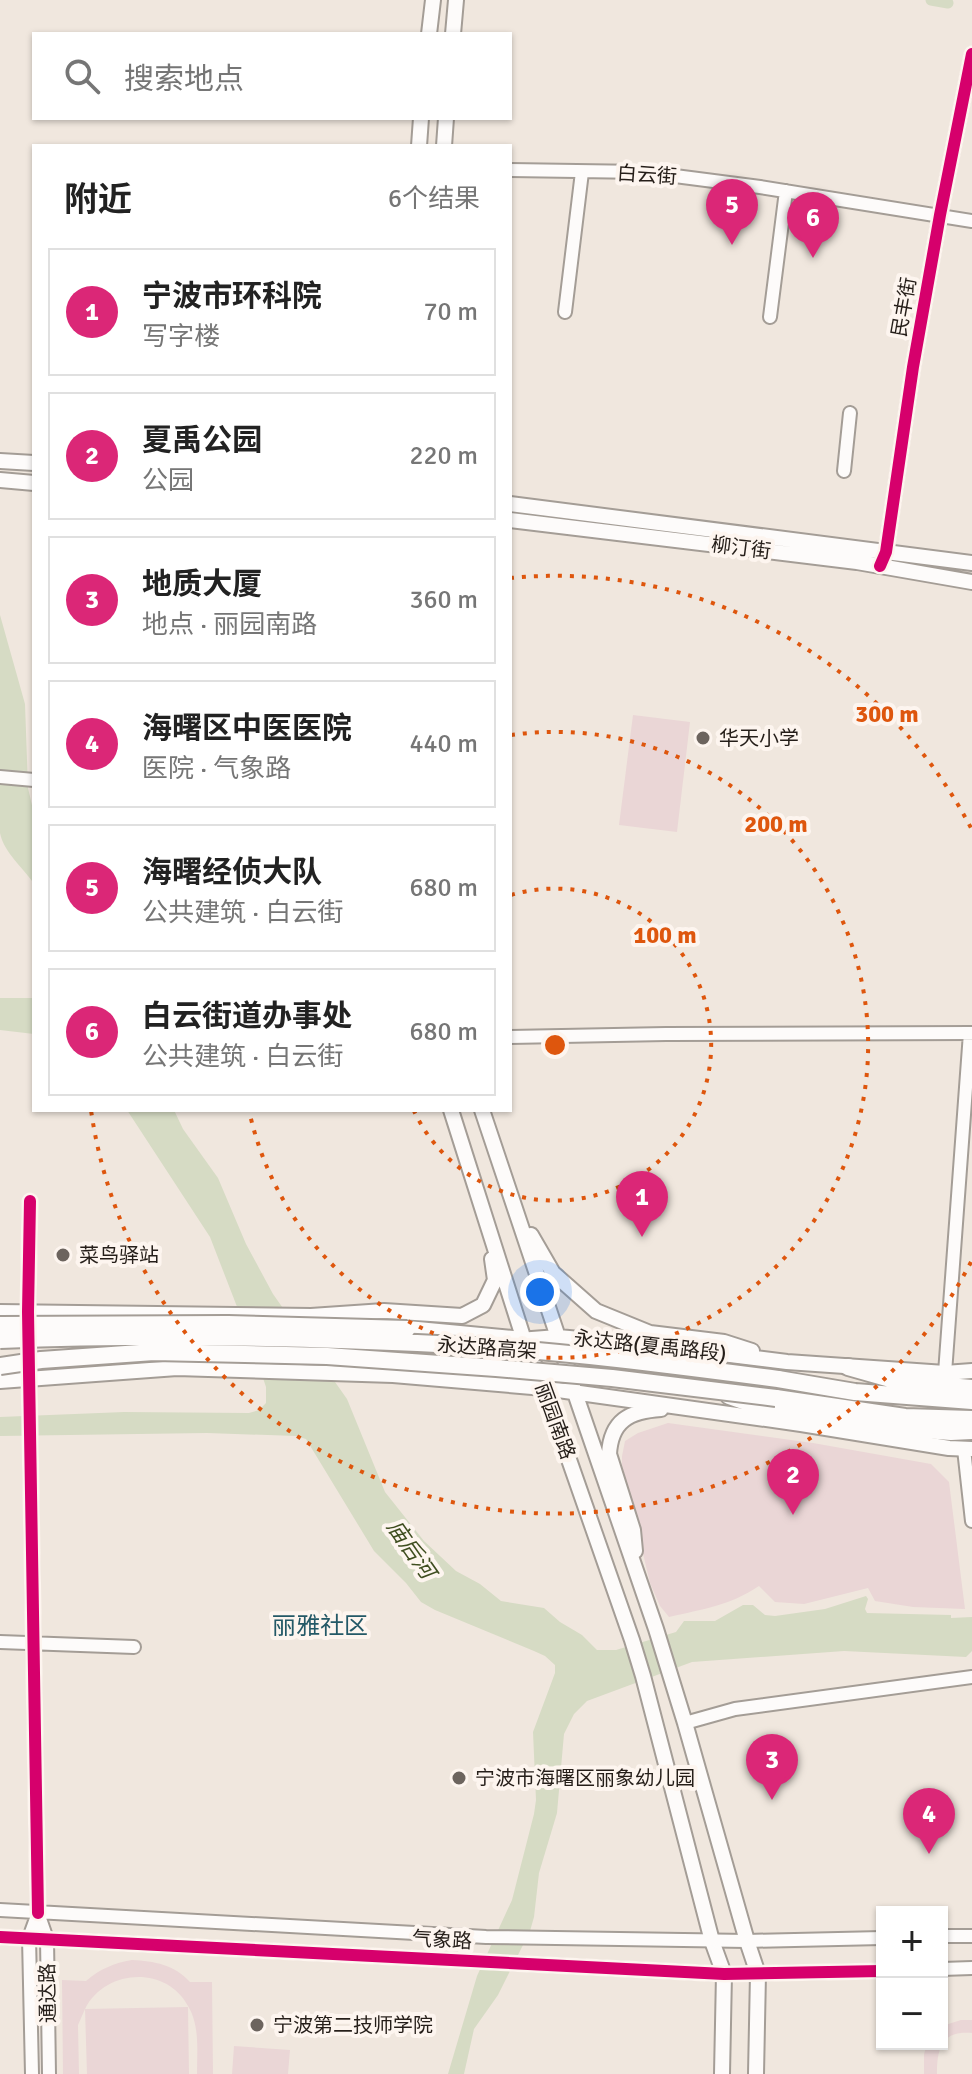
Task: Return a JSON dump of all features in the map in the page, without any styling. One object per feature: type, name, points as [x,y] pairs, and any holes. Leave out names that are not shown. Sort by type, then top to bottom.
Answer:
[{"type":"highway","points":[[0,1325],[228,1324],[407,1329],[524,1340]]},
{"type":"highway","name":"永达路高架","points":[[0,1338],[103,1336],[458,1345],[624,1360],[855,1392],[972,1401]]},
{"type":"highway","name":"永达路高架","points":[[41,1360],[154,1352],[327,1356],[705,1388],[775,1405],[905,1417],[972,1419]]},
{"type":"highway","points":[[0,1356],[41,1360]]},
{"type":"highway","points":[[0,1366],[41,1360]]},
{"type":"highway","points":[[848,1367],[901,1382],[972,1388]]},
{"type":"highway","points":[[775,1405],[887,1427],[972,1431]]},
{"type":"main road","points":[[429,32],[433,0]]},
{"type":"main road","points":[[453,32],[456,0]]},
{"type":"main road","points":[[419,144],[421,120]]},
{"type":"main road","points":[[444,144],[446,120]]},
{"type":"main road","points":[[0,461],[32,462]]},
{"type":"main road","points":[[0,480],[32,483]]},
{"type":"main road","name":"柳汀街","points":[[512,504],[972,563]]},
{"type":"main road","name":"柳汀街","points":[[512,520],[880,566],[972,582]]},
{"type":"main road","name":"丽园南路","points":[[452,1112],[524,1340],[544,1388],[632,1640],[712,1941]]},
{"type":"main road","name":"丽园南路","points":[[483,1112],[685,1723]]},
{"type":"main road","points":[[517,1210],[553,1273],[596,1311],[650,1333],[724,1342],[787,1362]]},
{"type":"main road","points":[[0,1312],[311,1316],[384,1311],[462,1316],[483,1305],[495,1280],[486,1219]]},
{"type":"main road","name":"永达路(夏禹路段)","points":[[29,1334],[203,1330],[524,1340],[558,1337],[787,1362],[945,1373],[972,1371]]},
{"type":"main road","points":[[0,1338],[29,1334]]},
{"type":"main road","points":[[0,1381],[177,1368],[393,1375],[544,1388],[968,1449]]},
{"type":"main road","points":[[637,1576],[633,1530],[609,1454],[612,1433],[626,1417],[655,1409],[694,1408]]},
{"type":"main road","points":[[685,1723],[758,1974],[756,2074]]},
{"type":"main road","points":[[712,1941],[724,1974],[722,2074]]},
{"type":"street","name":"民丰街","points":[[880,566],[886,552],[913,367],[972,54]]},
{"type":"street","name":"白云街","points":[[512,170],[644,172],[972,221]]},
{"type":"street","points":[[565,312],[582,172]]},
{"type":"street","points":[[770,317],[786,191]]},
{"type":"street","points":[[844,471],[850,413]]},
{"type":"street","points":[[0,777],[32,780]]},
{"type":"street","points":[[512,1037],[971,1033],[945,1373]]},
{"type":"street","name":"通达路","points":[[30,1201],[28,1312],[32,1643],[38,1913],[47,1939],[49,2074]]},
{"type":"street","points":[[968,1449],[972,1521]]},
{"type":"street","points":[[0,1642],[134,1647]]},
{"type":"street","points":[[685,1723],[735,1709],[972,1677]]},
{"type":"street","name":"气象路","points":[[0,1910],[486,1937],[712,1941],[876,1938]]},
{"type":"street","name":"通达路","points":[[32,2074],[29,1938],[38,1913]]},
{"type":"street","points":[[948,1936],[972,1936]]},
{"type":"street","name":"气象路","points":[[0,1937],[724,1974],[876,1971]]},
{"type":"street","points":[[948,1969],[972,1968]]},
{"type":"shaded area","points":[[633,715],[690,722],[677,832],[619,825]]},
{"type":"shaded area","points":[[668,1423],[813,1443],[931,1464],[949,1482],[965,1609],[913,1607],[875,1601],[868,1588],[804,1604],[775,1602],[759,1586],[726,1602],[669,1617],[660,1606],[650,1583],[622,1465],[625,1441]]},
{"type":"shaded area","points":[[132,1960],[164,1965],[190,1982],[212,1982],[213,2074],[197,2074],[197,2039],[192,2014],[178,1993],[165,1984],[151,1978],[121,1980],[106,1986],[85,2009],[78,2025],[79,2074],[63,2074],[62,1980],[86,1981],[108,1967]]},
{"type":"shaded area","points":[[188,2007],[189,2074],[87,2074],[85,2009]]},
{"type":"shaded area","points":[[972,2020],[972,2033],[954,2034],[948,2038],[948,2024]]},
{"type":"shaded area","points":[[234,2046],[290,2050],[288,2074],[232,2074]]},
{"type":"shaded area","points":[[925,2050],[940,2050],[937,2074],[924,2074]]},
{"type":"water","points":[[0,615],[25,704],[28,788],[32,805],[32,881],[10,853],[0,833]]},
{"type":"water","points":[[0,998],[32,998],[32,1034],[0,1030]]},
{"type":"water","name":"庙后河","points":[[128,1112],[175,1112],[183,1129],[218,1178],[246,1244],[273,1294],[347,1399],[385,1492],[424,1541],[456,1571],[480,1584],[501,1601],[544,1608],[582,1635],[597,1650],[616,1650],[676,1632],[684,1621],[715,1621],[743,1605],[753,1605],[765,1615],[775,1616],[825,1609],[866,1596],[867,1613],[972,1617],[972,1651],[966,1657],[844,1651],[692,1662],[587,1701],[574,1714],[564,1734],[557,1813],[539,1873],[530,1931],[498,1995],[474,2029],[464,2074],[448,2074],[477,1976],[512,1900],[536,1800],[533,1732],[555,1673],[555,1665],[545,1656],[421,1602],[374,1551],[306,1439],[207,1433],[0,1436],[0,1417],[124,1412],[249,1413],[259,1410],[266,1403],[266,1387],[210,1237]]},
{"type":"waterway","points":[[931,0],[948,3]]},
{"type":"cycle path","points":[[880,566],[886,552],[913,367],[972,54]]},
{"type":"cycle path","points":[[30,1201],[28,1312],[38,1913]]},
{"type":"cycle path","points":[[0,1937],[724,1974],[876,1971]]},
{"type":"place","name":"海曙经侦大队","points":[[732,245]]},
{"type":"place","name":"白云街道办事处","points":[[813,258]]},
{"type":"place","name":"华天小学","points":[[703,738]]},
{"type":"place","name":"宁波市环科院","points":[[642,1237]]},
{"type":"place","name":"菜鸟驿站","points":[[63,1255]]},
{"type":"place","name":"夏禹公园","points":[[793,1515]]},
{"type":"place","name":"宁波市海曙区丽象幼儿园","points":[[459,1778]]},
{"type":"place","name":"地质大厦","points":[[772,1800]]},
{"type":"place","name":"海曙区中医医院","points":[[929,1854]]},
{"type":"place","name":"宁波第二技师学院","points":[[257,2025]]},
{"type":"district","name":"丽雅社区","points":[[320,1626]]}]
